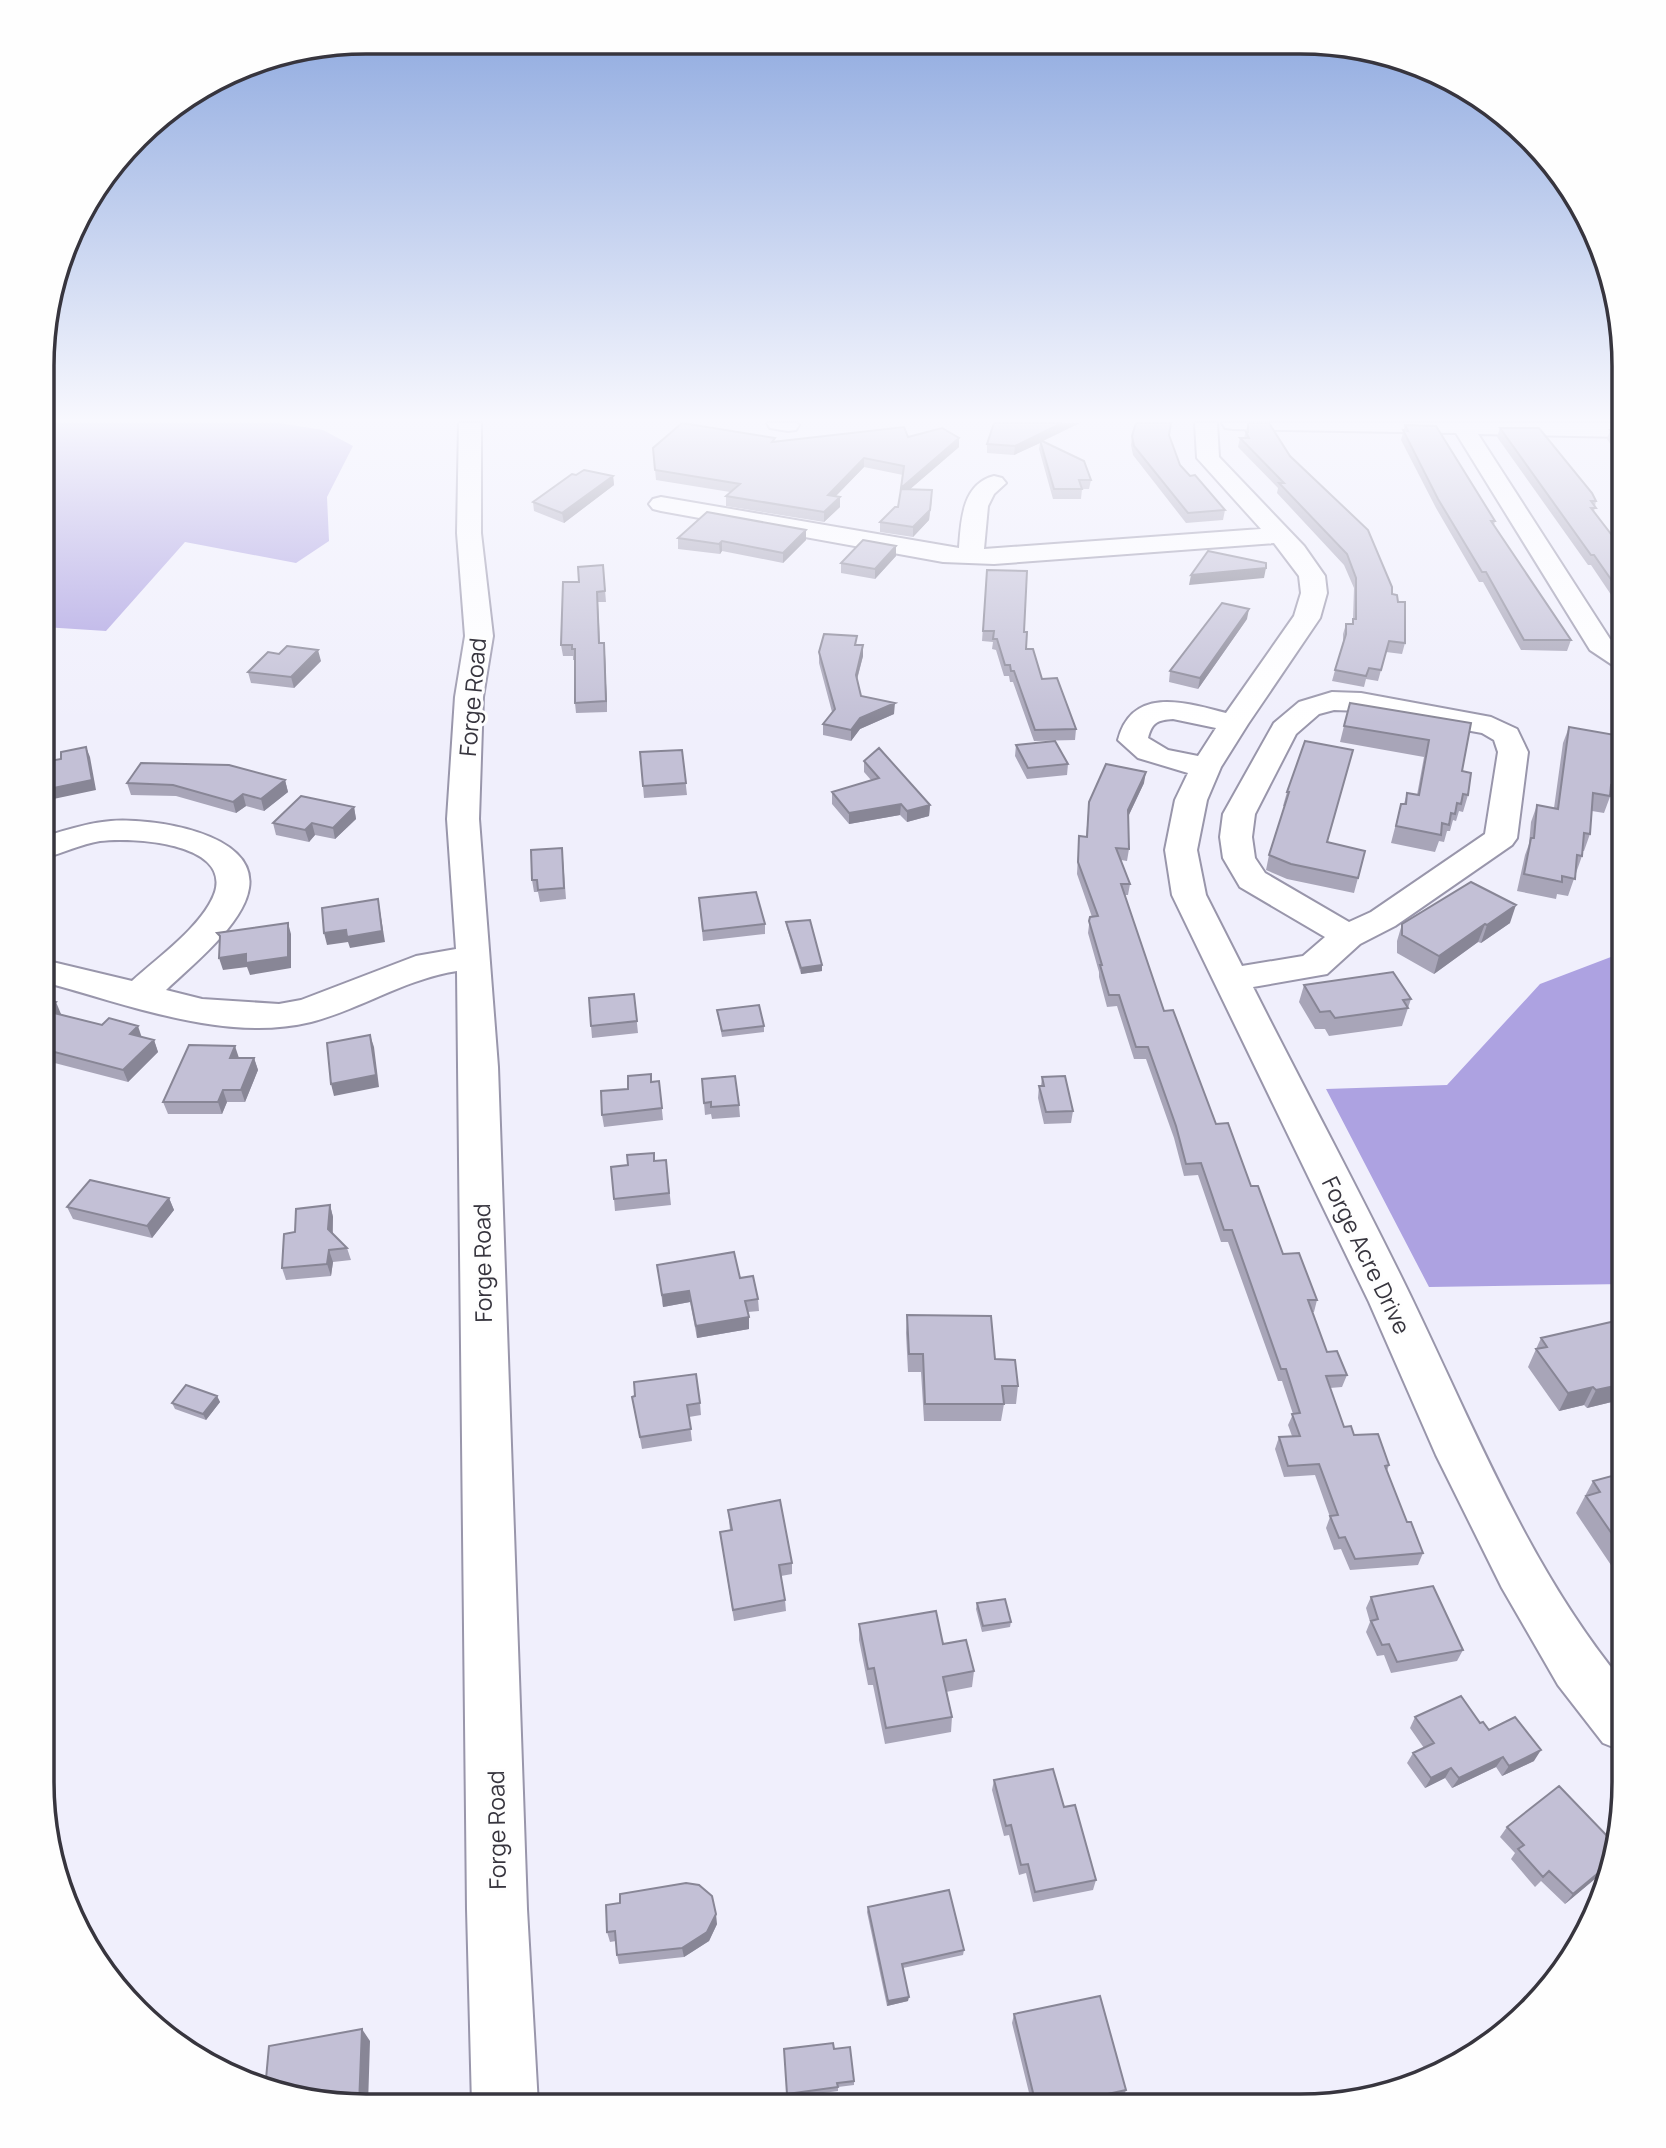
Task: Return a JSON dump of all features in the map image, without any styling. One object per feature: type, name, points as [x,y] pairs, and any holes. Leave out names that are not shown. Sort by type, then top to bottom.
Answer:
[{"type":"street","name":"Forge Road","points":[[469,523],[479,636],[469,697],[463,819],[479,1067],[497,1909],[505,2094]]},
{"type":"street","points":[[763,523],[899,549],[971,555],[1057,553],[1279,534]]},
{"type":"street","points":[[971,555],[974,523]]},
{"type":"street","name":"Forge Acre Drive","points":[[1269,523],[1295,551],[1312,576],[1314,593],[1307,618],[1233,724],[1206,767],[1191,800],[1181,850],[1189,895],[1391,1302],[1460,1455],[1520,1572],[1577,1667],[1612,1710]]},
{"type":"street","points":[[1523,523],[1600,644],[1612,652]]},
{"type":"street","points":[[1226,969],[1314,966],[1336,945],[1383,919],[1462,867],[1500,838],[1513,752],[1507,735],[1491,726],[1361,702],[1332,701],[1309,708],[1284,729],[1239,814],[1236,837],[1240,858],[1252,880],[1336,945]]},
{"type":"street","points":[[1206,767],[1164,759],[1138,746],[1133,740],[1133,732],[1139,720],[1147,715],[1168,710],[1233,724]]},
{"type":"street","points":[[54,845],[95,833],[144,830],[198,842],[227,861],[233,875],[234,888],[223,909],[140,994]]},
{"type":"street","points":[[54,973],[202,1010],[248,1016],[279,1016],[309,1010],[429,964],[474,957]]},
{"type":"shaded area","points":[[54,523],[328,523],[329,541],[296,563],[185,542],[106,631],[54,628]]},
{"type":"shaded area","points":[[1612,957],[1612,1284],[1429,1287],[1326,1089],[1447,1085],[1540,984]]},
{"type":"building","points":[[694,523],[769,523],[806,530],[783,553],[722,541],[719,544],[678,538]]},
{"type":"building","points":[[888,523],[917,523],[913,527]]},
{"type":"building","points":[[1318,523],[1361,523],[1368,530],[1392,587],[1392,594],[1397,595],[1398,602],[1405,602],[1405,643],[1389,641],[1381,670],[1369,668],[1366,676],[1335,670],[1346,634],[1346,624],[1353,624],[1353,619],[1356,619],[1356,578],[1347,554]]},
{"type":"building","points":[[1453,523],[1493,523],[1571,640],[1524,640],[1486,572],[1482,572]]},
{"type":"building","points":[[1568,523],[1603,523],[1612,535],[1612,581],[1594,555],[1591,555]]},
{"type":"building","points":[[863,540],[896,546],[875,569],[841,563]]},
{"type":"building","points":[[1208,551],[1266,563],[1266,568],[1191,575]]},
{"type":"building","points":[[603,565],[605,591],[597,592],[599,643],[604,643],[606,701],[575,703],[575,649],[572,649],[572,645],[561,645],[563,582],[579,582],[578,567]]},
{"type":"building","points":[[987,570],[1027,571],[1024,632],[1027,632],[1026,649],[1033,649],[1042,679],[1057,678],[1076,729],[1035,730],[1014,671],[1011,671],[1010,665],[1005,665],[997,639],[993,639],[994,631],[983,631]]},
{"type":"building","points":[[1222,603],[1249,609],[1200,678],[1170,671]]},
{"type":"building","points":[[824,634],[857,636],[855,645],[863,645],[856,675],[861,696],[895,703],[860,718],[851,730],[823,724],[835,709],[819,652]]},
{"type":"building","points":[[287,646],[318,650],[291,677],[248,672],[268,652],[279,654]]},
{"type":"building","points":[[1350,703],[1471,723],[1462,771],[1471,773],[1468,795],[1463,794],[1461,804],[1457,803],[1455,814],[1451,813],[1449,825],[1442,823],[1441,835],[1396,826],[1401,804],[1406,804],[1407,793],[1419,795],[1429,740],[1344,726]]},
{"type":"building","points":[[1569,727],[1612,734],[1610,796],[1593,793],[1590,834],[1584,833],[1582,856],[1577,855],[1575,879],[1562,876],[1562,882],[1524,874],[1531,838],[1534,838],[1537,805],[1558,809]]},
{"type":"building","points":[[1055,741],[1068,764],[1028,768],[1016,745]]},
{"type":"building","points":[[1305,741],[1353,750],[1327,842],[1365,851],[1358,878],[1291,864],[1269,855]]},
{"type":"building","points":[[86,747],[92,780],[54,788],[54,760],[61,759],[61,752]]},
{"type":"building","points":[[879,748],[930,805],[907,811],[901,804],[849,813],[832,792],[879,778],[864,761]]},
{"type":"building","points":[[682,750],[686,783],[643,786],[640,752]]},
{"type":"building","points":[[141,763],[229,765],[285,780],[261,799],[243,794],[233,802],[173,785],[127,783]]},
{"type":"building","points":[[1106,764],[1146,772],[1128,810],[1129,849],[1116,848],[1130,884],[1121,884],[1164,1011],[1173,1010],[1216,1124],[1228,1123],[1251,1186],[1258,1186],[1283,1254],[1299,1253],[1317,1300],[1308,1300],[1327,1352],[1337,1351],[1347,1375],[1326,1376],[1344,1427],[1351,1426],[1354,1435],[1378,1434],[1389,1465],[1385,1466],[1407,1522],[1411,1522],[1423,1553],[1355,1559],[1345,1537],[1339,1538],[1330,1516],[1338,1515],[1319,1464],[1288,1466],[1279,1437],[1300,1436],[1292,1414],[1300,1413],[1286,1369],[1281,1369],[1232,1230],[1224,1230],[1201,1163],[1186,1164],[1176,1126],[1148,1047],[1136,1047],[1119,995],[1109,995],[1100,965],[1089,921],[1090,917],[1098,916],[1078,862],[1079,836],[1087,837],[1089,802]]},
{"type":"building","points":[[301,796],[354,807],[333,828],[312,823],[305,830],[273,823]]},
{"type":"building","points":[[562,848],[564,888],[538,890],[537,880],[532,880],[531,850]]},
{"type":"building","points":[[1471,882],[1516,905],[1439,956],[1402,935],[1402,924]]},
{"type":"building","points":[[756,892],[765,924],[703,931],[699,898]]},
{"type":"building","points":[[378,899],[382,931],[347,937],[346,930],[324,933],[322,908]]},
{"type":"building","points":[[810,920],[822,965],[801,968],[786,922]]},
{"type":"building","points":[[288,923],[288,957],[246,963],[246,954],[219,958],[220,936],[217,933]]},
{"type":"building","points":[[1393,972],[1411,999],[1403,1000],[1408,1008],[1335,1018],[1330,1011],[1320,1012],[1304,985]]},
{"type":"building","points":[[634,994],[637,1021],[591,1026],[589,998]]},
{"type":"building","points":[[759,1005],[764,1026],[722,1031],[717,1010]]},
{"type":"building","points":[[54,1013],[102,1025],[109,1018],[138,1026],[130,1034],[154,1040],[123,1070],[54,1052]]},
{"type":"building","points":[[370,1035],[376,1075],[331,1084],[327,1043]]},
{"type":"building","points":[[189,1045],[235,1046],[230,1058],[254,1058],[241,1090],[223,1090],[218,1102],[163,1102]]},
{"type":"building","points":[[651,1074],[651,1082],[659,1081],[662,1108],[602,1115],[601,1091],[628,1089],[628,1076]]},
{"type":"building","points":[[735,1076],[739,1105],[711,1107],[711,1102],[704,1103],[702,1079]]},
{"type":"building","points":[[1065,1076],[1073,1111],[1046,1112],[1039,1086],[1044,1086],[1042,1077]]},
{"type":"building","points":[[654,1153],[654,1161],[666,1160],[669,1193],[614,1199],[611,1167],[628,1165],[627,1155]]},
{"type":"building","points":[[90,1180],[169,1198],[147,1226],[67,1207]]},
{"type":"building","points":[[330,1205],[328,1229],[347,1248],[329,1250],[327,1264],[282,1268],[284,1234],[295,1232],[296,1209]]},
{"type":"building","points":[[734,1252],[740,1278],[753,1276],[758,1299],[745,1301],[749,1317],[696,1326],[689,1291],[662,1295],[657,1265]]},
{"type":"building","points":[[907,1315],[991,1316],[995,1359],[1015,1360],[1018,1386],[1002,1386],[1004,1404],[925,1404],[923,1354],[909,1354]]},
{"type":"building","points":[[1612,1322],[1612,1387],[1596,1390],[1593,1387],[1568,1393],[1536,1349],[1547,1347],[1541,1338]]},
{"type":"building","points":[[696,1374],[700,1403],[687,1405],[691,1429],[640,1437],[632,1397],[635,1396],[634,1382]]},
{"type":"building","points":[[186,1385],[217,1396],[203,1414],[172,1403]]},
{"type":"building","points":[[1612,1476],[1612,1534],[1586,1496],[1600,1492],[1593,1481]]},
{"type":"building","points":[[780,1500],[792,1563],[779,1565],[785,1600],[733,1610],[720,1532],[732,1530],[728,1510]]},
{"type":"building","points":[[1433,1586],[1463,1650],[1397,1662],[1389,1644],[1382,1645],[1371,1621],[1378,1619],[1371,1597]]},
{"type":"building","points":[[1005,1599],[1011,1622],[983,1626],[977,1603]]},
{"type":"building","points":[[936,1611],[943,1644],[966,1640],[974,1671],[943,1677],[952,1717],[886,1728],[874,1668],[868,1669],[859,1624]]},
{"type":"building","points":[[1461,1696],[1480,1723],[1483,1722],[1489,1730],[1515,1717],[1541,1750],[1509,1766],[1503,1757],[1459,1778],[1451,1768],[1431,1778],[1413,1753],[1434,1743],[1415,1717]]},
{"type":"building","points":[[1053,1769],[1064,1807],[1075,1805],[1096,1880],[1035,1892],[1028,1864],[1021,1865],[1011,1825],[1006,1826],[994,1780]]},
{"type":"building","points":[[1559,1786],[1607,1836],[1598,1873],[1573,1894],[1549,1871],[1543,1877],[1518,1849],[1524,1845],[1507,1827]]},
{"type":"building","points":[[686,1883],[699,1885],[712,1896],[716,1914],[707,1932],[682,1948],[617,1955],[615,1931],[607,1932],[606,1905],[620,1903],[620,1894]]},
{"type":"building","points":[[949,1890],[964,1950],[902,1964],[909,1997],[888,2001],[868,1907]]},
{"type":"building","points":[[1100,1996],[1126,2090],[1108,2094],[1033,2094],[1014,2014]]},
{"type":"building","points":[[362,2029],[359,2094],[305,2088],[266,2077],[269,2046]]},
{"type":"building","points":[[833,2043],[834,2049],[850,2047],[854,2081],[837,2083],[838,2087],[787,2094],[784,2049]]}]
